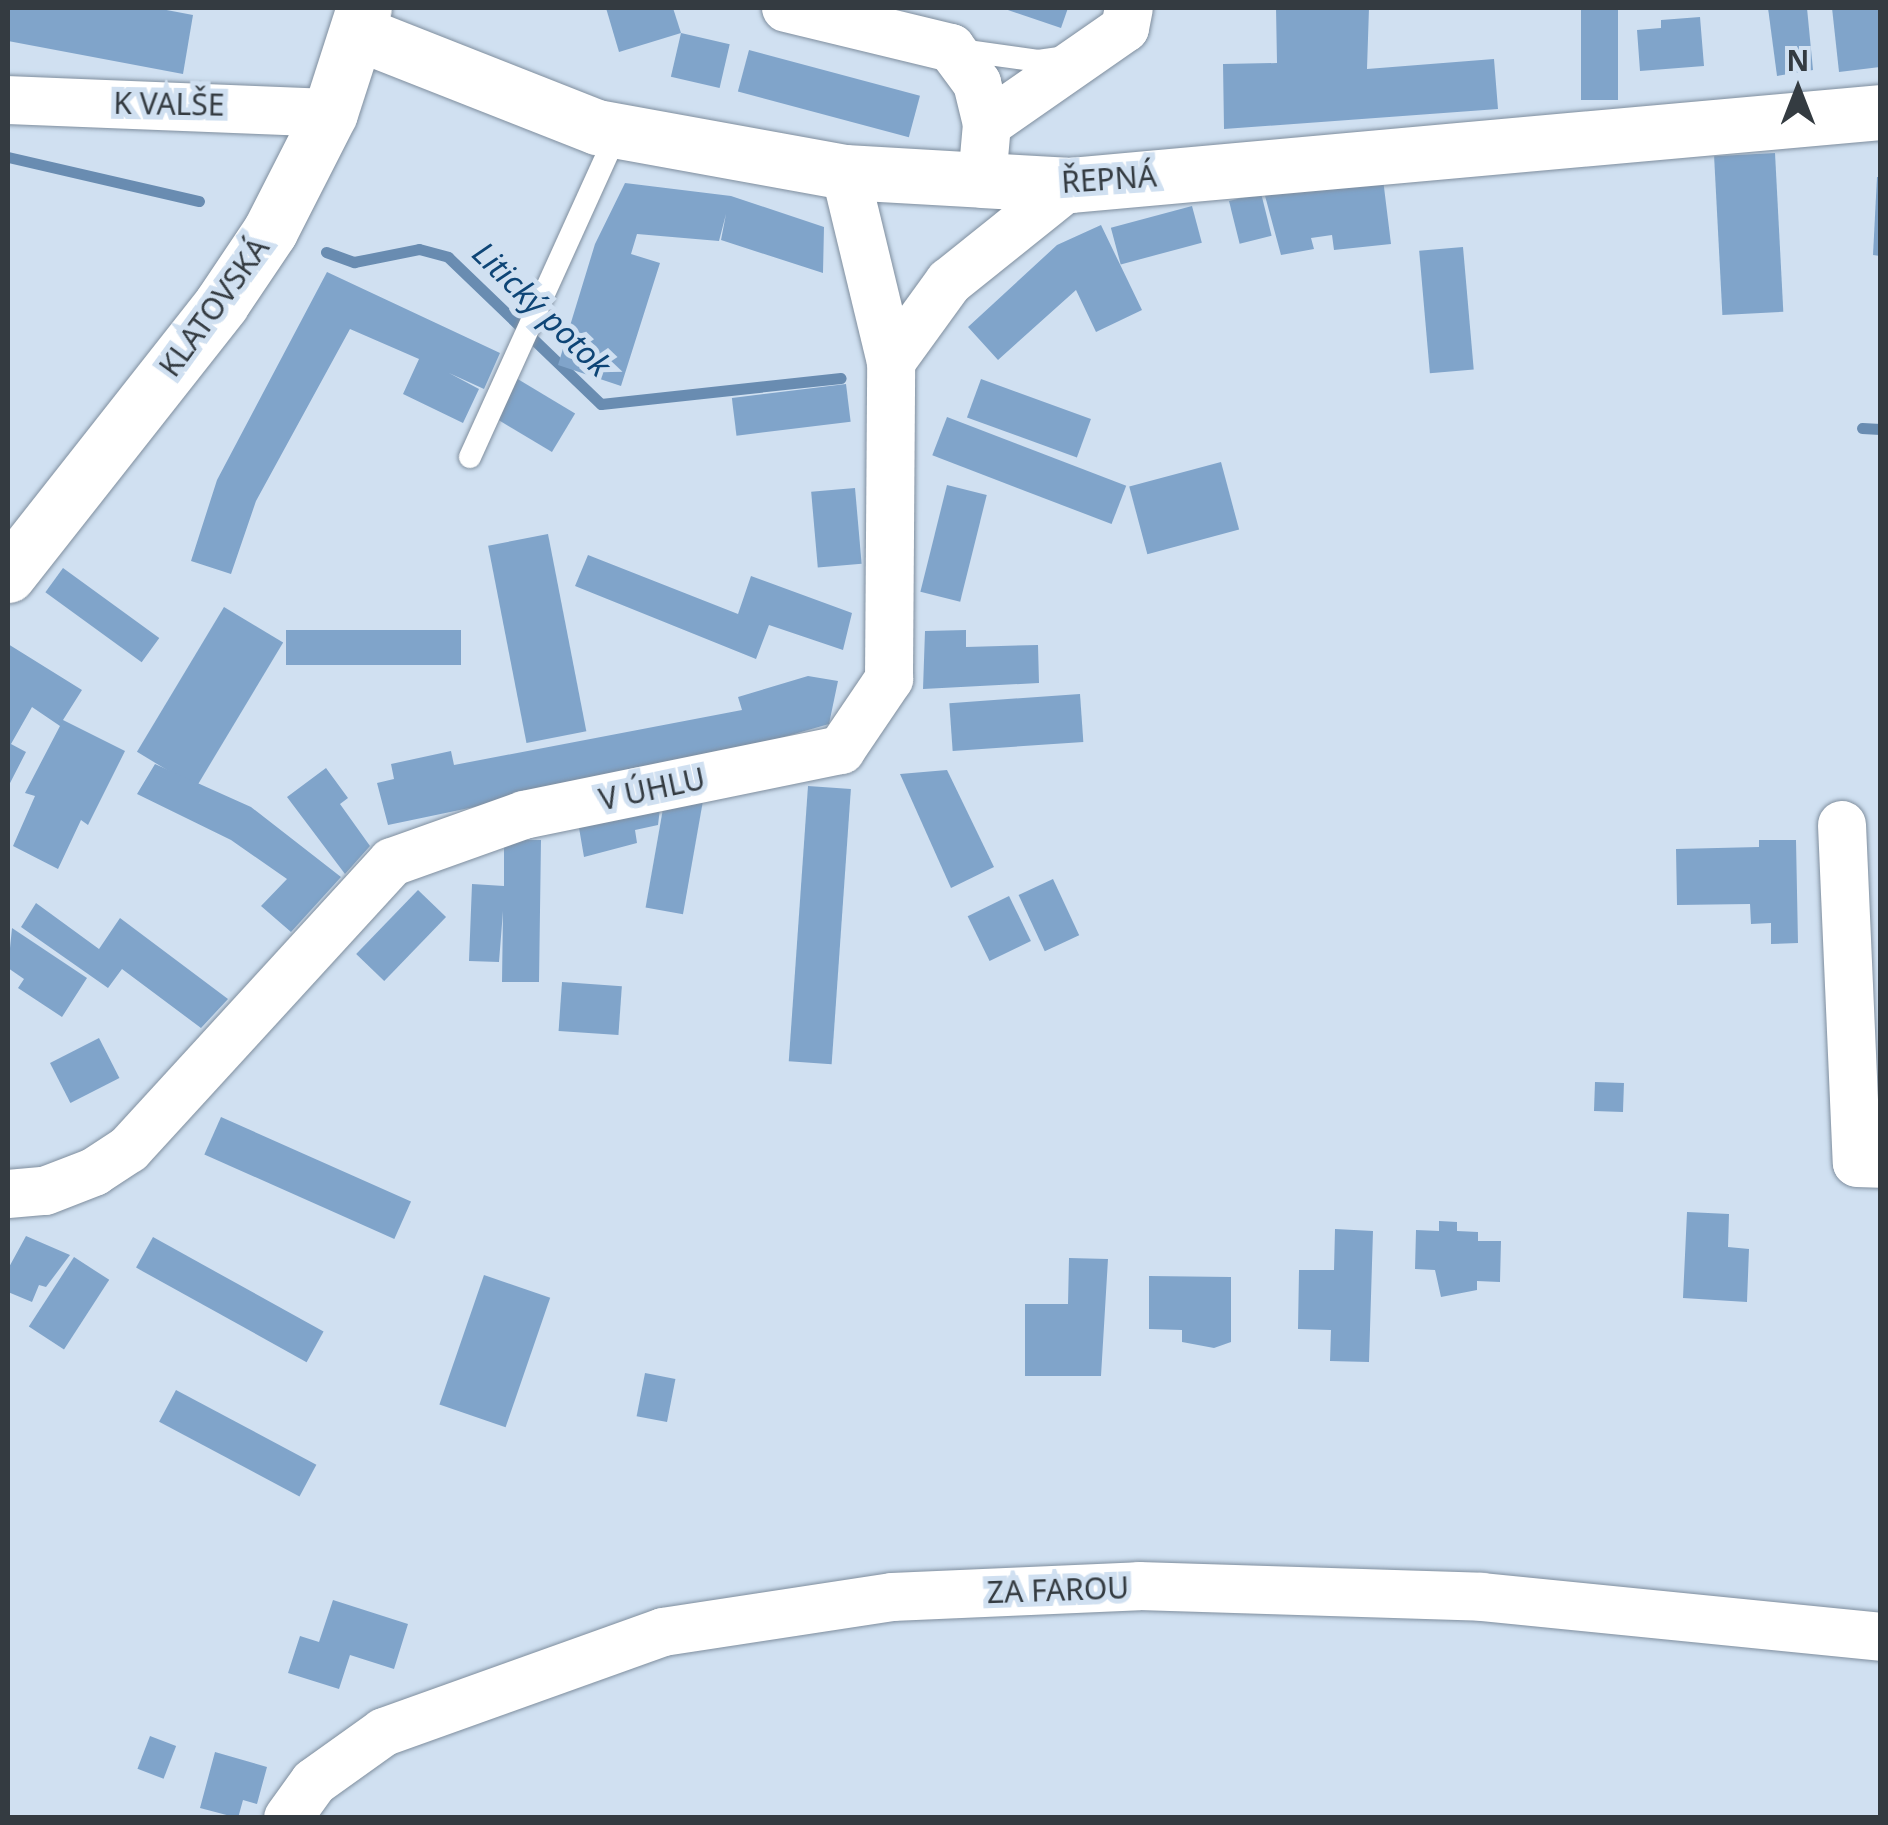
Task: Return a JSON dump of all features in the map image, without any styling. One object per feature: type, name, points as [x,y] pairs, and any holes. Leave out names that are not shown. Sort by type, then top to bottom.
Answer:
[{"type":"street","points":[[786,8],[951,48],[976,83],[987,124],[982,180]]},
{"type":"street","points":[[987,124],[1124,28],[1129,8]]},
{"type":"street","name":"KLATOVSKÁ","points":[[8,575],[221,304],[303,176],[330,113],[361,20]]},
{"type":"street","name":"ŘEPNÁ","points":[[361,20],[618,131],[845,172],[1070,184],[1880,112]]},
{"type":"street","name":"K VALŠE","points":[[8,100],[330,113]]},
{"type":"street","name":"V ÚHLU","points":[[8,1194],[45,1190],[94,1172],[130,1149],[392,862],[524,815],[841,750],[889,679],[891,362],[845,172]]},
{"type":"street","points":[[891,362],[949,282],[1070,184]]},
{"type":"street","points":[[1842,825],[1869,1163]]},
{"type":"street","name":"ZA FAROU","points":[[288,1818],[314,1782],[384,1732],[663,1632],[892,1597],[1139,1586],[1482,1597],[1880,1636]]},
{"type":"lane","points":[[951,48],[1038,61],[1088,54]]},
{"type":"lane","points":[[470,457],[618,131]]},
{"type":"building","points":[[8,8],[156,8],[193,15],[183,74],[8,41]]},
{"type":"building","points":[[606,8],[673,8],[681,33],[619,52]]},
{"type":"building","points":[[1002,8],[1068,8],[1061,28]]},
{"type":"building","points":[[1276,8],[1369,8],[1367,69],[1494,59],[1498,109],[1224,129],[1223,64],[1277,63]]},
{"type":"building","points":[[1581,8],[1618,8],[1618,100],[1581,100]]},
{"type":"building","points":[[1768,8],[1807,8],[1813,70],[1777,76]]},
{"type":"building","points":[[1832,8],[1880,8],[1880,67],[1839,72]]},
{"type":"building","points":[[1700,17],[1704,66],[1640,71],[1637,30],[1661,28],[1661,20]]},
{"type":"building","points":[[681,33],[730,44],[720,88],[671,77]]},
{"type":"building","points":[[749,50],[920,96],[909,137],[738,92]]},
{"type":"building","points":[[1775,153],[1783,312],[1722,315],[1714,156]]},
{"type":"building","points":[[1880,177],[1880,256],[1873,255]]},
{"type":"building","points":[[1383,179],[1391,244],[1334,250],[1332,235],[1311,238],[1314,249],[1281,255],[1264,192]]},
{"type":"building","points":[[625,183],[731,196],[824,227],[823,273],[721,240],[726,214],[719,241],[637,234],[631,254],[660,263],[621,386],[558,365],[595,244]]},
{"type":"building","points":[[1261,193],[1272,236],[1240,244],[1229,201]]},
{"type":"building","points":[[1192,206],[1202,243],[1121,264],[1111,228]]},
{"type":"building","points":[[1101,225],[1142,310],[1096,332],[1076,290],[998,360],[968,327],[1057,245]]},
{"type":"building","points":[[1463,247],[1474,370],[1430,373],[1419,251]]},
{"type":"building","points":[[327,272],[500,353],[484,389],[449,373],[479,389],[463,423],[403,394],[419,359],[350,329],[256,501],[231,574],[191,561],[217,480]]},
{"type":"building","points":[[516,378],[575,414],[552,452],[493,417]]},
{"type":"building","points":[[981,379],[1091,419],[1077,458],[967,418]]},
{"type":"building","points":[[846,384],[851,422],[736,436],[732,398]]},
{"type":"building","points":[[947,417],[1126,486],[1112,524],[932,455]]},
{"type":"building","points":[[1221,462],[1239,530],[1147,554],[1129,487]]},
{"type":"building","points":[[947,485],[987,495],[960,602],[920,592]]},
{"type":"building","points":[[855,488],[862,564],[818,568],[811,492]]},
{"type":"building","points":[[548,534],[586,731],[526,743],[488,546]]},
{"type":"building","points":[[588,555],[738,614],[751,576],[852,613],[843,650],[769,625],[756,659],[575,586]]},
{"type":"building","points":[[63,568],[159,638],[142,662],[45,592]]},
{"type":"building","points":[[224,607],[283,643],[196,787],[137,752]]},
{"type":"building","points":[[286,630],[461,630],[461,665],[286,665]]},
{"type":"building","points":[[966,630],[966,647],[1038,645],[1039,683],[923,689],[925,631]]},
{"type":"building","points":[[8,644],[82,690],[63,720],[125,751],[88,825],[81,820],[58,869],[13,846],[35,796],[25,793],[60,726],[32,707],[11,744],[26,752],[8,787]]},
{"type":"building","points":[[808,676],[838,681],[829,724],[717,756],[388,825],[377,783],[394,779],[391,764],[451,751],[454,765],[742,710],[738,697]]},
{"type":"building","points":[[1080,694],[1083,742],[953,751],[949,703]]},
{"type":"building","points":[[155,764],[251,807],[341,877],[291,932],[261,906],[287,879],[231,840],[137,794]]},
{"type":"building","points":[[326,768],[348,798],[340,804],[370,846],[345,874],[287,797]]},
{"type":"building","points":[[947,770],[994,867],[951,888],[900,774]]},
{"type":"building","points":[[808,786],[851,789],[832,1064],[789,1061]]},
{"type":"building","points":[[667,788],[704,795],[683,914],[646,908]]},
{"type":"building","points":[[661,800],[658,825],[635,830],[637,843],[584,857],[578,822]]},
{"type":"building","points":[[504,840],[541,840],[539,982],[502,982],[503,911],[499,962],[469,961],[472,884],[504,886]]},
{"type":"building","points":[[1759,840],[1796,840],[1798,943],[1771,944],[1771,923],[1751,924],[1750,904],[1677,905],[1676,849],[1759,847]]},
{"type":"building","points":[[1053,879],[1079,935],[1045,951],[1019,895]]},
{"type":"building","points":[[418,890],[446,917],[384,981],[356,954]]},
{"type":"building","points":[[1009,896],[1031,941],[990,961],[968,916]]},
{"type":"building","points":[[36,903],[99,949],[120,918],[228,999],[201,1028],[122,969],[108,988],[21,927]]},
{"type":"building","points":[[12,928],[87,978],[62,1017],[18,988],[24,979],[8,968]]},
{"type":"building","points":[[562,982],[622,986],[618,1035],[559,1031]]},
{"type":"building","points":[[99,1038],[119,1078],[70,1103],[50,1063]]},
{"type":"building","points":[[1595,1082],[1624,1083],[1623,1112],[1594,1111]]},
{"type":"building","points":[[221,1117],[411,1202],[394,1239],[204,1154]]},
{"type":"building","points":[[1687,1212],[1729,1214],[1728,1247],[1749,1249],[1747,1302],[1683,1298]]},
{"type":"building","points":[[1439,1221],[1457,1222],[1457,1231],[1478,1232],[1478,1241],[1501,1241],[1500,1282],[1477,1281],[1477,1290],[1441,1297],[1435,1270],[1415,1269],[1416,1230],[1439,1231]]},
{"type":"building","points":[[1335,1229],[1373,1231],[1369,1362],[1330,1361],[1331,1330],[1298,1329],[1299,1270],[1334,1270]]},
{"type":"building","points":[[26,1236],[70,1255],[46,1287],[39,1285],[32,1302],[8,1292],[8,1269]]},
{"type":"building","points":[[153,1237],[324,1332],[307,1362],[136,1268]]},
{"type":"building","points":[[74,1257],[109,1280],[64,1349],[29,1327]]},
{"type":"building","points":[[1069,1258],[1108,1259],[1101,1376],[1025,1376],[1025,1304],[1068,1304]]},
{"type":"building","points":[[484,1275],[550,1298],[506,1427],[439,1405]]},
{"type":"building","points":[[1149,1276],[1231,1277],[1231,1342],[1214,1348],[1182,1342],[1182,1330],[1149,1329]]},
{"type":"building","points":[[645,1373],[675,1379],[667,1422],[637,1416]]},
{"type":"building","points":[[176,1390],[316,1465],[299,1496],[159,1422]]},
{"type":"building","points":[[333,1600],[408,1624],[394,1669],[350,1655],[339,1689],[288,1673],[300,1636],[319,1642]]},
{"type":"building","points":[[150,1736],[176,1746],[164,1779],[137,1769]]},
{"type":"building","points":[[215,1752],[267,1767],[257,1804],[243,1800],[238,1818],[200,1808]]},
{"type":"waterway","name":"Litický potok","points":[[8,157],[199,201]]},
{"type":"waterway","name":"Litický potok","points":[[326,252],[354,262],[419,249],[448,257],[601,404],[841,378]]},
{"type":"waterway","points":[[1862,428],[1880,429]]}]
